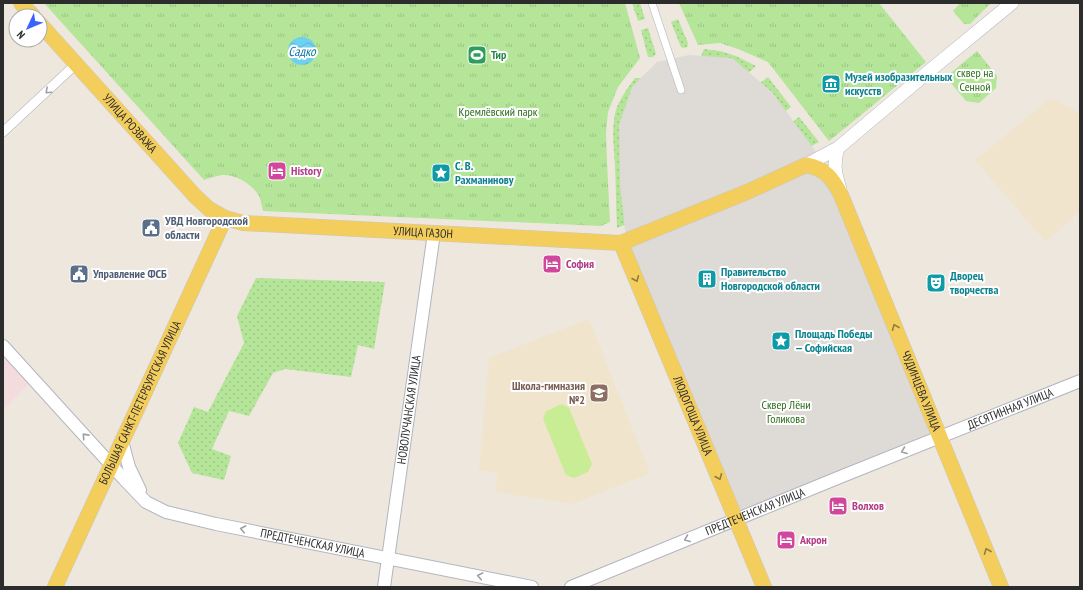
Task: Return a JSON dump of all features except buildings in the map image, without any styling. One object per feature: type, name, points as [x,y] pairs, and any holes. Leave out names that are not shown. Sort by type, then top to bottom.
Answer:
[{"type":"main road","points":[[993,19],[1005,3]]},
{"type":"main road","points":[[622,243],[754,189],[806,165],[838,148],[1012,3]]},
{"type":"main road","name":"УЛИЦА РОЗВАЖА","points":[[48,33],[195,196],[209,209],[225,218]]},
{"type":"main road","name":"ЧУДИНЦЕВА УЛИЦА","points":[[838,148],[834,166],[842,195],[1001,587]]},
{"type":"main road","name":"ЧУДИНЦЕВА УЛИЦА","points":[[806,165],[814,166],[823,171],[842,195]]},
{"type":"main road","name":"УЛИЦА ГАЗОН","points":[[225,218],[243,223],[622,243]]},
{"type":"main road","name":"БОЛЬШАЯ САНКТ-ПЕТЕРБУРГСКАЯ УЛИЦА","points":[[55,587],[225,218]]},
{"type":"main road","name":"ЛЮДОГОЩА УЛИЦА","points":[[622,243],[764,587]]},
{"type":"street","points":[[652,3],[681,90]]},
{"type":"street","points":[[3,132],[76,64]]},
{"type":"street","name":"НОВОЛУЧАНСКАЯ УЛИЦА","points":[[384,587],[434,233]]},
{"type":"street","name":"ПРЕДТЕЧЕНСКАЯ УЛИЦА","points":[[3,346],[146,502],[166,512],[216,524],[532,587]]},
{"type":"street","name":"ДЕСЯТИННАЯ УЛИЦА","points":[[940,436],[1080,381]]},
{"type":"street","name":"ПРЕДТЕЧЕНСКАЯ УЛИЦА","points":[[571,587],[940,436]]},
{"type":"street","points":[[122,441],[129,467],[146,502]]},
{"type":"shaded area","name":"Площадь Победы — Софийская","points":[[689,55],[732,58],[772,92],[825,164],[933,434],[739,513],[627,247],[620,185],[619,125],[632,87],[657,62]]},
{"type":"shaded area","points":[[1051,98],[1080,113],[1080,211],[1046,242],[975,160]]},
{"type":"shaded area","points":[[589,319],[650,473],[573,504],[495,492],[498,473],[479,470],[489,358]]},
{"type":"shaded area","points":[[3,356],[29,384],[3,410]]},
{"type":"green space","name":"Кремлёвский парк","points":[[44,3],[625,3],[640,58],[618,87],[608,112],[606,133],[610,222],[601,226],[263,211],[260,198],[257,193],[239,178],[219,175],[204,180]]},
{"type":"green space","points":[[632,3],[640,3],[645,19],[638,21]]},
{"type":"green space","points":[[679,3],[879,3],[926,62],[829,141],[768,62],[720,43],[698,45]]},
{"type":"green space","points":[[960,3],[991,3],[970,24],[964,24],[953,11]]},
{"type":"green space","points":[[678,19],[688,43],[687,47],[684,48],[681,47],[671,22]]},
{"type":"green space","points":[[648,28],[656,54],[653,57],[648,57],[641,30]]},
{"type":"green space","points":[[704,49],[720,51],[736,56],[756,66],[747,74],[700,59]]},
{"type":"green space","name":"сквер на Сенной","points":[[977,51],[997,76],[996,88],[979,103],[966,101],[946,77]]},
{"type":"green space","points":[[768,77],[791,107],[782,114],[759,84]]},
{"type":"green space","points":[[635,78],[647,79],[627,224],[617,228],[613,138],[614,117],[624,93]]},
{"type":"green space","points":[[799,117],[819,142],[808,148],[790,124]]},
{"type":"green space","points":[[256,278],[385,282],[374,349],[358,345],[351,377],[285,369],[273,373],[249,416],[229,411],[212,449],[231,456],[224,480],[192,473],[178,443],[194,407],[208,412],[244,343],[237,316]]},
{"type":"green space","points":[[562,404],[569,408],[592,464],[588,472],[574,478],[566,475],[543,419],[546,411]]},
{"type":"water","name":"Садко","points":[[302,37],[312,41],[316,51],[312,61],[302,65],[292,61],[288,51],[292,41]]},
{"type":"place","name":"Тир","points":[[477,55]]},
{"type":"place","name":"Музей изобразительных искусств","points":[[831,84]]},
{"type":"place","name":"History","points":[[277,171]]},
{"type":"place","name":"С. В. Рахманинову","points":[[441,173]]},
{"type":"place","name":"УВД Новгородской области","points":[[151,228]]},
{"type":"place","name":"София","points":[[552,264]]},
{"type":"place","name":"Управление ФСБ","points":[[79,274]]},
{"type":"place","name":"Правительство Новгородской области","points":[[707,279]]},
{"type":"place","name":"Дворец творчества","points":[[936,283]]},
{"type":"place","name":"Площадь Победы — Софийская","points":[[781,341]]},
{"type":"place","name":"Школа-гимназия №2","points":[[599,393]]},
{"type":"place","name":"Волхов","points":[[838,506]]},
{"type":"place","name":"Акрон","points":[[786,540]]},
{"type":"park label","name":"Сквер Лёни Голикова","points":[[786,412]]}]
